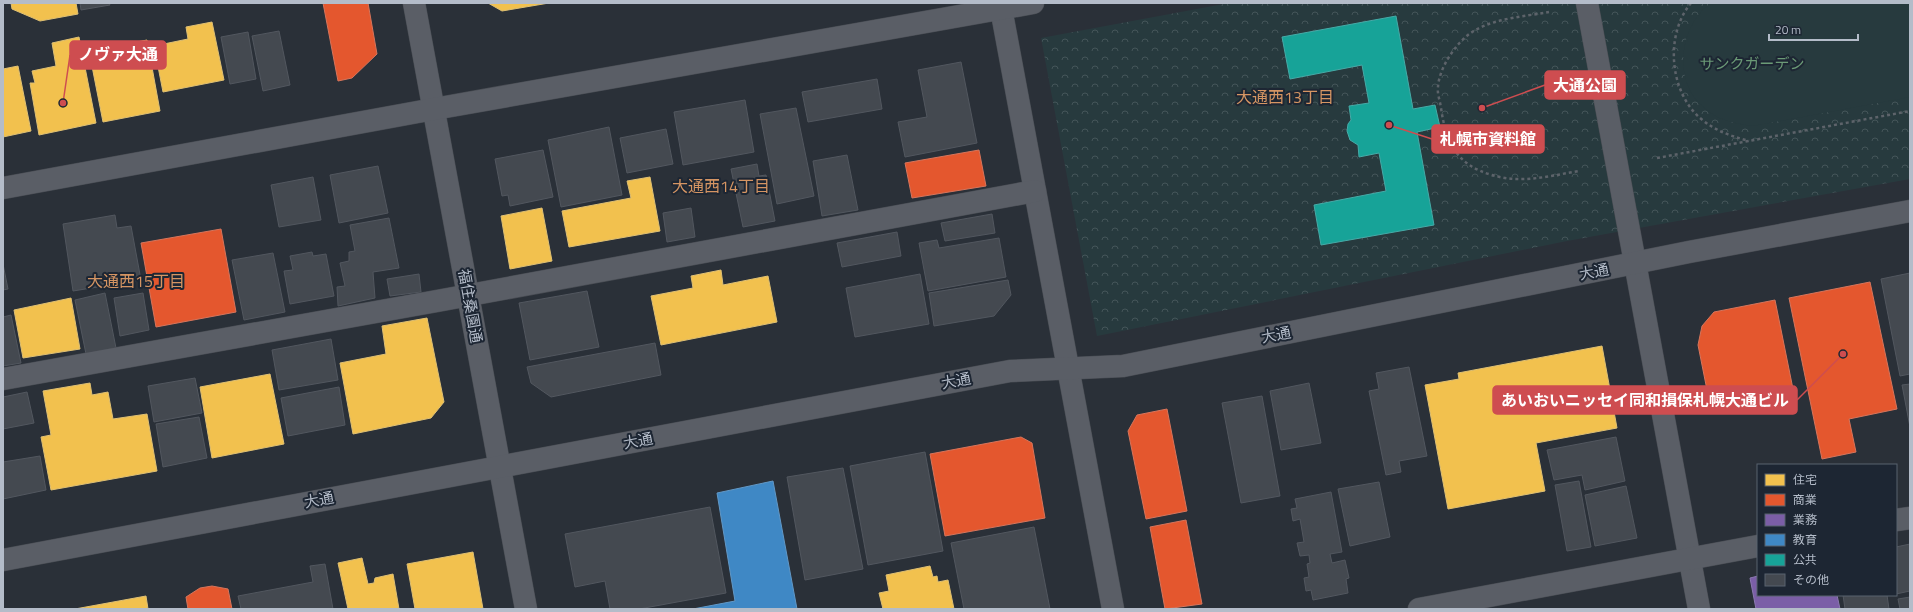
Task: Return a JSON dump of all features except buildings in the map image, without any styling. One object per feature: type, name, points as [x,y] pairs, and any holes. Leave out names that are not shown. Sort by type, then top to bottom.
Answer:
[{"type":"street","name":"福住桑園通","points":[[414,3],[526,609]]},
{"type":"street","points":[[3,188],[434,108],[1001,6],[1033,3]]},
{"type":"street","points":[[1587,3],[1634,264],[1699,609]]},
{"type":"street","points":[[1001,6],[1113,609]]},
{"type":"street","points":[[3,379],[468,296],[1035,191]]},
{"type":"street","name":"大通","points":[[3,560],[1010,371],[1068,367],[1123,366],[1634,264],[1910,211]]},
{"type":"street","points":[[1897,520],[1910,518]]},
{"type":"street","points":[[1419,609],[1757,546]]},
{"type":"path","points":[[1691,3],[1686,9],[1675,36],[1673,65],[1682,94],[1699,117],[1724,134],[1752,141]]},
{"type":"path","points":[[1549,12],[1484,26],[1468,35],[1449,58],[1442,71],[1438,87],[1444,128],[1453,150],[1470,166],[1491,175],[1512,180],[1579,170]]},
{"type":"path","points":[[1657,158],[1910,111]]},
{"type":"green space","points":[[1229,3],[1910,3],[1910,179],[1567,241],[1097,336],[1041,38]]},
{"type":"green space","name":"サンクガーデン","points":[[1711,3],[1910,3],[1910,97],[1753,126],[1719,118],[1707,110],[1694,97],[1684,73],[1683,60],[1684,47],[1688,34],[1701,12]]},
{"type":"place","name":"ノヴァ大通","points":[[63,103]]},
{"type":"place","name":"大通公園","points":[[1482,108]]},
{"type":"place","name":"札幌市資料館","points":[[1389,125]]},
{"type":"place","name":"あいおいニッセイ同和損保札幌大通ビル","points":[[1843,354]]},
{"type":"district","name":"大通西13丁目","points":[[1285,97]]},
{"type":"district","name":"大通西14丁目","points":[[721,186]]},
{"type":"district","name":"大通西15丁目","points":[[136,281]]}]
